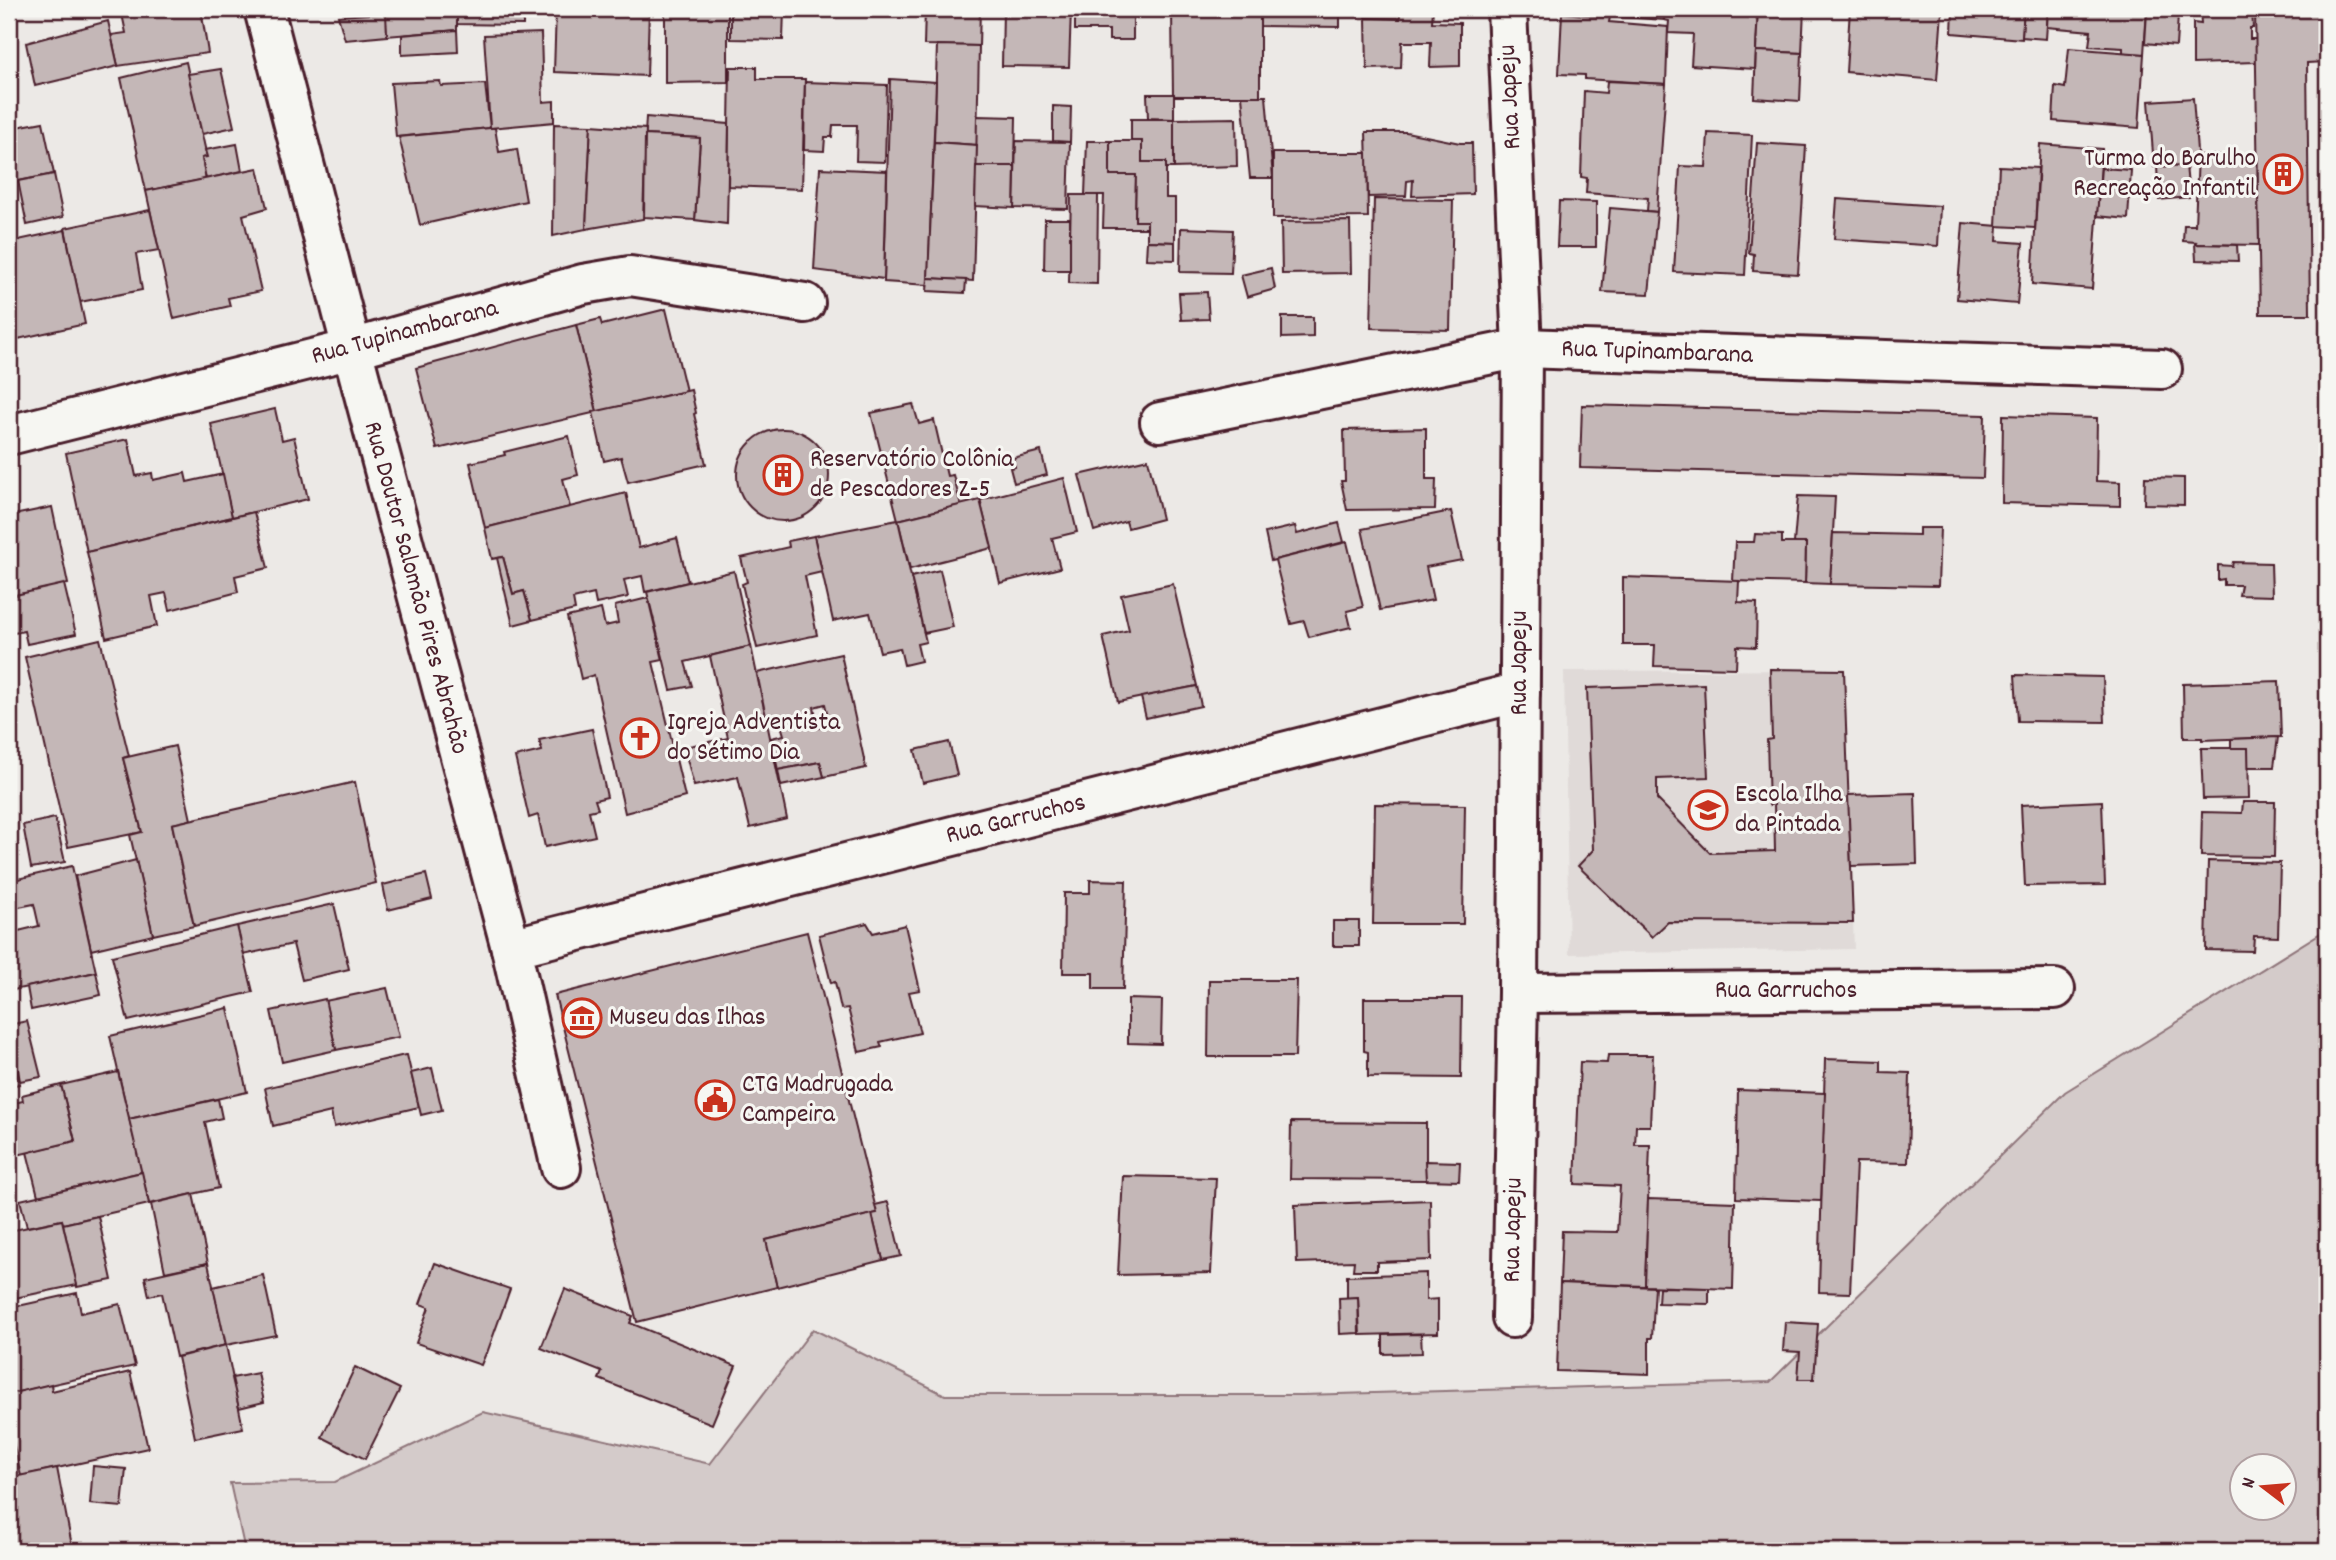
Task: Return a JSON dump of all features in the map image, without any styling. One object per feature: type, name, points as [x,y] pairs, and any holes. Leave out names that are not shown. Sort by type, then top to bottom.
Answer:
[{"type":"street","name":"Rua Doutor Salomão Pires Abrahão","points":[[264,9],[511,948],[561,1168]]},
{"type":"street","name":"Rua Japeju","points":[[1507,9],[1522,348],[1518,993],[1512,1318]]},
{"type":"street","name":"Rua Tupinambarana","points":[[9,435],[352,349],[583,284],[630,276],[805,303]]},
{"type":"street","name":"Rua Tupinambarana","points":[[1160,422],[1522,348],[2162,369]]},
{"type":"street","name":"Rua Garruchos","points":[[511,948],[1520,692]]},
{"type":"street","name":"Rua Garruchos","points":[[1518,993],[2055,989]]},
{"type":"shaded area","name":"Escola Ilha da Pintada","points":[[1844,670],[1854,949],[1569,954],[1564,671]]},
{"type":"shaded area","points":[[2327,929],[2327,1551],[245,1551],[230,1483],[335,1482],[483,1412],[710,1464],[813,1329],[945,1395],[1302,1395],[1770,1382],[2065,1092]]},
{"type":"building","points":[[121,9],[201,9],[208,53],[118,66],[111,35],[126,33]]},
{"type":"building","points":[[385,9],[457,9],[457,30],[387,36]]},
{"type":"building","points":[[457,9],[523,9],[523,25],[457,24]]},
{"type":"building","points":[[556,9],[649,9],[647,76],[554,72]]},
{"type":"building","points":[[665,9],[728,9],[728,82],[665,83]]},
{"type":"building","points":[[731,9],[784,9],[783,40],[731,39]]},
{"type":"building","points":[[925,9],[980,9],[979,46],[924,45]]},
{"type":"building","points":[[1003,9],[1071,9],[1069,67],[1002,66]]},
{"type":"building","points":[[1075,9],[1133,10],[1133,40],[1109,40],[1109,30],[1075,30]]},
{"type":"building","points":[[1172,9],[1260,9],[1260,96],[1173,96]]},
{"type":"building","points":[[1260,9],[1340,9],[1340,27],[1260,26]]},
{"type":"building","points":[[1366,9],[1433,9],[1366,11]]},
{"type":"building","points":[[1565,9],[1665,9],[1664,20],[1565,13]]},
{"type":"building","points":[[1665,9],[1758,9],[1755,69],[1691,65],[1693,34],[1668,33],[1669,21],[1664,20]]},
{"type":"building","points":[[1758,9],[1804,9],[1802,53],[1756,51]]},
{"type":"building","points":[[1850,9],[1953,9],[1953,12],[1942,12],[1937,80],[1846,72]]},
{"type":"building","points":[[1953,9],[2024,9],[2022,39],[1952,33]]},
{"type":"building","points":[[2024,9],[2048,9],[2046,39],[2022,37]]},
{"type":"building","points":[[2048,9],[2147,9],[2144,54],[2123,53],[2123,48],[2089,46],[2091,31],[2047,27]]},
{"type":"building","points":[[2147,9],[2181,9],[2181,15],[2147,12]]},
{"type":"building","points":[[2200,9],[2252,9],[2253,28],[2250,28],[2250,39],[2256,39],[2256,62],[2193,64],[2193,23],[2201,24]]},
{"type":"building","name":"Turma do Barulho Recreação Infantil","points":[[2255,9],[2327,9],[2326,62],[2307,63],[2310,314],[2260,314]]},
{"type":"building","points":[[1433,10],[1432,22],[1460,23],[1460,66],[1430,67],[1431,42],[1402,42],[1401,68],[1367,69],[1366,18],[1400,19],[1400,11]]},
{"type":"building","points":[[2147,12],[2178,15],[2176,46],[2145,43]]},
{"type":"building","points":[[386,13],[387,36],[345,40],[338,16]]},
{"type":"building","points":[[1562,13],[1610,17],[1609,22],[1668,27],[1666,84],[1585,79],[1585,75],[1559,74]]},
{"type":"building","points":[[108,21],[118,66],[35,86],[26,43]]},
{"type":"building","points":[[457,30],[458,52],[402,55],[402,35]]},
{"type":"building","points":[[541,33],[543,102],[554,101],[554,122],[490,128],[484,35]]},
{"type":"building","points":[[937,45],[979,46],[977,145],[934,142]]},
{"type":"building","points":[[2069,48],[2144,54],[2139,128],[2053,121],[2055,86],[2065,88]]},
{"type":"building","points":[[1756,51],[1802,53],[1800,101],[1754,98]]},
{"type":"building","points":[[186,62],[207,157],[202,158],[206,179],[146,191],[121,78]]},
{"type":"building","points":[[730,67],[757,67],[757,79],[805,79],[802,189],[728,186]]},
{"type":"building","points":[[221,69],[234,127],[202,134],[188,74]]},
{"type":"building","points":[[890,79],[936,82],[928,285],[884,282]]},
{"type":"building","points":[[440,81],[441,86],[485,84],[490,128],[396,137],[391,83]]},
{"type":"building","points":[[1607,81],[1666,84],[1657,212],[1647,211],[1648,198],[1586,193],[1587,178],[1581,177],[1584,91],[1606,93]]},
{"type":"building","points":[[805,82],[887,85],[885,162],[856,161],[857,125],[833,125],[832,137],[825,137],[824,151],[804,150]]},
{"type":"building","points":[[1147,94],[1174,94],[1174,119],[1148,118]]},
{"type":"building","points":[[1242,96],[1266,96],[1273,178],[1250,178]]},
{"type":"building","points":[[2193,98],[2198,164],[2154,167],[2149,101]]},
{"type":"building","points":[[1053,106],[1071,107],[1070,142],[1053,141]]},
{"type":"building","points":[[977,116],[1016,117],[1015,166],[976,166]]},
{"type":"building","points":[[646,117],[729,124],[727,224],[695,220],[700,138],[645,135]]},
{"type":"building","points":[[1236,118],[1237,166],[1174,168],[1174,119]]},
{"type":"building","points":[[1131,119],[1174,119],[1174,168],[1165,168],[1166,162],[1142,162],[1142,141],[1131,141]]},
{"type":"building","points":[[43,122],[54,174],[9,183],[9,145],[15,144],[11,128]]},
{"type":"building","points":[[554,124],[591,125],[586,229],[553,236]]},
{"type":"building","points":[[591,125],[646,129],[643,219],[586,229]]},
{"type":"building","points":[[495,128],[499,152],[517,149],[526,201],[420,225],[399,137]]},
{"type":"building","points":[[1366,132],[1406,132],[1472,143],[1473,194],[1412,196],[1413,180],[1407,181],[1406,196],[1368,197]]},
{"type":"building","points":[[1708,133],[1752,135],[1745,275],[1674,272],[1680,166],[1706,167]]},
{"type":"building","points":[[645,135],[700,138],[695,220],[644,217]]},
{"type":"building","points":[[1016,141],[1070,142],[1068,209],[1014,208]]},
{"type":"building","points":[[1087,141],[1110,141],[1110,175],[1136,175],[1135,221],[1147,221],[1147,228],[1103,228],[1104,195],[1085,195]]},
{"type":"building","points":[[1110,141],[1142,141],[1142,162],[1166,162],[1166,198],[1175,198],[1175,242],[1147,241],[1147,221],[1135,221],[1136,175],[1110,175]]},
{"type":"building","points":[[934,142],[977,145],[973,281],[928,278]]},
{"type":"building","points":[[1757,143],[1806,146],[1798,274],[1753,271],[1754,254],[1749,253]]},
{"type":"building","points":[[237,144],[242,171],[206,179],[202,158],[207,157],[205,150]]},
{"type":"building","points":[[2040,144],[2102,149],[2092,289],[2032,284]]},
{"type":"building","points":[[1273,153],[1367,153],[1368,217],[1273,218]]},
{"type":"building","points":[[2198,155],[2257,155],[2259,245],[2195,244],[2196,242],[2183,241],[2184,225],[2195,225]]},
{"type":"building","points":[[2186,165],[2189,197],[2159,200],[2157,167]]},
{"type":"building","points":[[976,166],[1015,166],[1014,208],[975,206]]},
{"type":"building","points":[[1999,166],[2038,168],[2035,228],[1996,226]]},
{"type":"building","points":[[258,168],[267,208],[243,215],[261,291],[228,298],[230,306],[174,319],[146,191]]},
{"type":"building","points":[[820,168],[887,171],[884,279],[814,270]]},
{"type":"building","points":[[2101,168],[2131,170],[2128,219],[2097,216]]},
{"type":"building","points":[[54,174],[63,217],[27,225],[18,181]]},
{"type":"building","points":[[1071,195],[1098,195],[1097,284],[1069,283]]},
{"type":"building","points":[[1374,199],[1453,200],[1450,330],[1371,328]]},
{"type":"building","points":[[1837,199],[1940,206],[1938,246],[1834,239]]},
{"type":"building","points":[[1559,201],[1596,202],[1596,247],[1557,247]]},
{"type":"building","points":[[1610,208],[1657,212],[1649,294],[1602,292]]},
{"type":"building","points":[[150,210],[159,250],[136,254],[142,290],[80,302],[65,228]]},
{"type":"building","points":[[1045,219],[1070,219],[1070,270],[1044,270]]},
{"type":"building","points":[[1350,221],[1351,273],[1282,274],[1281,222]]},
{"type":"building","points":[[1963,223],[1998,226],[1997,241],[2023,243],[2017,304],[1957,299]]},
{"type":"building","points":[[1181,228],[1233,230],[1231,273],[1180,272]]},
{"type":"building","points":[[65,230],[85,324],[9,341],[9,242]]},
{"type":"building","points":[[1147,241],[1175,242],[1175,260],[1146,259]]},
{"type":"building","points":[[2195,244],[2237,245],[2238,261],[2196,260]]},
{"type":"building","points":[[1271,268],[1275,289],[1247,297],[1241,275]]},
{"type":"building","points":[[928,278],[966,280],[965,293],[927,291]]},
{"type":"building","points":[[1207,292],[1209,319],[1181,320],[1179,293]]},
{"type":"building","points":[[666,309],[686,391],[597,412],[576,325],[600,319],[602,325]]},
{"type":"building","points":[[1282,317],[1313,317],[1313,337],[1282,338]]},
{"type":"building","points":[[576,325],[597,412],[437,449],[416,368]]},
{"type":"building","points":[[691,390],[706,464],[628,482],[621,457],[604,461],[593,412]]},
{"type":"building","points":[[913,404],[919,424],[934,420],[947,476],[953,475],[961,505],[898,520],[871,413]]},
{"type":"building","points":[[1582,405],[1985,415],[1983,478],[1581,468]]},
{"type":"building","points":[[275,409],[282,440],[294,437],[308,499],[232,517],[211,424]]},
{"type":"building","points":[[2003,415],[2097,418],[2096,481],[2120,482],[2120,506],[2002,503]]},
{"type":"building","points":[[1426,428],[1426,479],[1436,479],[1435,509],[1347,510],[1341,481],[1345,481],[1344,430]]},
{"type":"building","name":"Reservatório Colônia de Pescadores Z-5","points":[[783,429],[800,433],[815,443],[825,458],[829,475],[825,492],[815,507],[800,517],[783,521],[766,517],[751,507],[741,492],[737,475],[741,458],[751,443],[766,433]]},
{"type":"building","points":[[569,436],[578,475],[563,479],[570,507],[485,528],[470,463]]},
{"type":"building","points":[[128,439],[136,476],[152,473],[153,480],[185,473],[187,482],[223,474],[232,517],[87,552],[66,453]]},
{"type":"building","points":[[1041,451],[1047,475],[1014,483],[1010,468],[1015,467],[1013,458]]},
{"type":"building","points":[[1148,459],[1162,519],[1128,528],[1126,521],[1094,531],[1079,475]]},
{"type":"building","points":[[2145,477],[2184,478],[2184,505],[2144,504]]},
{"type":"building","points":[[1064,478],[1077,532],[1052,538],[1060,568],[1000,583],[980,500]]},
{"type":"building","points":[[626,493],[639,548],[677,538],[688,582],[645,592],[642,576],[624,580],[628,597],[596,604],[594,594],[573,599],[575,610],[532,620],[524,591],[513,594],[503,557],[492,559],[485,528]]},
{"type":"building","points":[[1798,496],[1835,497],[1830,584],[1805,583],[1806,543],[1794,543]]},
{"type":"building","points":[[980,500],[992,548],[910,569],[898,520]]},
{"type":"building","points":[[52,507],[68,584],[11,596],[9,516]]},
{"type":"building","points":[[1451,511],[1462,560],[1426,567],[1433,600],[1380,610],[1362,529]]},
{"type":"building","points":[[254,512],[268,568],[235,576],[238,592],[170,610],[166,593],[151,596],[157,626],[106,638],[87,552]]},
{"type":"building","points":[[898,520],[926,642],[917,644],[921,661],[904,665],[900,648],[880,652],[870,613],[833,621],[814,536]]},
{"type":"building","points":[[1339,523],[1344,542],[1271,561],[1265,533],[1295,526],[1297,534]]},
{"type":"building","points":[[1919,528],[1940,528],[1938,586],[1830,584],[1833,533],[1919,535]]},
{"type":"building","points":[[1755,534],[1782,535],[1782,543],[1806,543],[1805,583],[1733,581],[1735,542],[1754,542]]},
{"type":"building","points":[[814,536],[822,572],[805,576],[817,635],[757,648],[742,584],[747,582],[741,558],[789,547],[788,541]]},
{"type":"building","points":[[1347,542],[1363,607],[1347,611],[1351,627],[1309,637],[1304,621],[1291,624],[1275,560]]},
{"type":"building","points":[[503,557],[513,594],[524,591],[532,620],[513,625],[497,558]]},
{"type":"building","points":[[2233,562],[2271,563],[2272,596],[2239,595],[2241,585],[2224,585],[2224,579],[2218,580],[2218,565],[2232,566]]},
{"type":"building","points":[[940,570],[953,627],[924,633],[911,577]]},
{"type":"building","points":[[734,571],[751,646],[685,662],[692,686],[671,690],[647,592]]},
{"type":"building","points":[[1623,577],[1739,581],[1738,602],[1757,603],[1756,647],[1737,646],[1736,668],[1654,666],[1655,645],[1623,645]]},
{"type":"building","points":[[64,584],[76,634],[27,644],[24,631],[9,634],[9,585],[11,596]]},
{"type":"building","points":[[1173,584],[1197,686],[1118,702],[1103,636],[1129,630],[1121,595]]},
{"type":"building","name":"Igreja Adventista do Sétimo Dia","points":[[648,598],[663,660],[653,662],[685,797],[625,813],[594,675],[581,679],[567,617],[601,609],[605,626],[618,623],[615,606]]},
{"type":"building","points":[[100,639],[129,756],[123,758],[142,832],[68,847],[25,657]]},
{"type":"building","points":[[751,646],[787,819],[750,828],[738,777],[694,786],[684,747],[728,738],[710,656]]},
{"type":"building","points":[[841,654],[866,768],[824,777],[820,762],[778,770],[771,738],[784,735],[778,715],[766,717],[757,673]],"holes":[[[825,704],[830,725],[818,728],[814,707]]]},
{"type":"building","name":"Escola Ilha da Pintada","points":[[1770,669],[1844,670],[1853,923],[1668,922],[1652,937],[1578,866],[1593,850],[1587,688],[1704,684],[1708,777],[1657,779],[1657,799],[1710,853],[1775,851],[1774,804],[1769,805],[1767,740],[1772,739]]},
{"type":"building","points":[[2015,675],[2103,677],[2105,722],[2018,721]]},
{"type":"building","points":[[2279,681],[2281,737],[2202,740],[2184,738],[2183,684]]},
{"type":"building","points":[[1197,686],[1201,706],[1146,718],[1141,697]]},
{"type":"building","points":[[592,729],[607,797],[595,800],[598,809],[589,811],[595,836],[545,847],[538,815],[529,818],[515,757],[542,751],[539,740]]},
{"type":"building","points":[[2278,737],[2274,767],[2248,767],[2248,748],[2231,748],[2231,739]]},
{"type":"building","points":[[949,742],[957,775],[923,783],[915,750]]},
{"type":"building","points":[[175,746],[191,820],[172,824],[194,926],[153,935],[130,835],[142,832],[123,758]]},
{"type":"building","points":[[2201,748],[2248,748],[2249,798],[2203,799]]},
{"type":"building","points":[[820,762],[824,777],[781,786],[778,770]]},
{"type":"building","points":[[355,782],[376,883],[194,926],[172,824]]},
{"type":"building","points":[[1915,793],[1917,864],[1851,866],[1848,795]]},
{"type":"building","points":[[2102,801],[2105,885],[2025,886],[2021,805]]},
{"type":"building","points":[[2243,802],[2275,802],[2274,857],[2201,856],[2202,812],[2242,813]]},
{"type":"building","points":[[1375,804],[1465,805],[1463,924],[1373,924]]},
{"type":"building","points":[[55,818],[65,862],[31,868],[23,825]]},
{"type":"building","points":[[136,860],[153,935],[91,950],[75,876]]},
{"type":"building","points":[[2208,861],[2280,863],[2278,937],[2254,936],[2253,951],[2206,950]]},
{"type":"building","points":[[72,866],[96,972],[9,991],[9,910],[14,932],[39,926],[34,904],[9,909],[9,881]]},
{"type":"building","points":[[426,874],[432,899],[388,910],[383,885]]},
{"type":"building","points":[[1090,880],[1126,881],[1123,989],[1093,989],[1093,973],[1063,973],[1064,893],[1090,893]]},
{"type":"building","points":[[334,904],[349,969],[302,980],[293,944],[243,955],[237,926]]},
{"type":"building","points":[[1333,921],[1359,921],[1359,946],[1333,946]]},
{"type":"building","points":[[867,923],[873,933],[905,925],[920,990],[909,992],[920,1033],[880,1042],[882,1047],[859,1052],[848,1008],[841,1009],[835,982],[831,983],[819,935]]},
{"type":"building","points":[[237,926],[253,992],[128,1021],[112,956]]},
{"type":"building","name":"CTG Madrugada Campeira","points":[[807,932],[877,1213],[766,1240],[777,1287],[637,1322],[555,995]]},
{"type":"building","points":[[96,972],[101,995],[31,1010],[27,987]]},
{"type":"building","points":[[1209,980],[1297,980],[1295,1057],[1208,1057]]},
{"type":"building","points":[[387,988],[399,1037],[336,1050],[325,1001]]},
{"type":"building","points":[[1364,998],[1462,998],[1461,1078],[1368,1077],[1368,1052],[1364,1051]]},
{"type":"building","points":[[325,999],[336,1050],[282,1062],[271,1011]]},
{"type":"building","points":[[1128,999],[1162,1000],[1161,1044],[1128,1043]]},
{"type":"building","points":[[228,1008],[247,1092],[129,1119],[110,1036]]},
{"type":"building","points":[[27,1021],[41,1077],[20,1081],[9,1025]]},
{"type":"building","points":[[9,1033],[20,1084],[9,1086]]},
{"type":"building","points":[[407,1055],[419,1107],[334,1127],[331,1112],[273,1126],[265,1088]]},
{"type":"building","points":[[1608,1055],[1653,1055],[1650,1126],[1636,1126],[1635,1145],[1650,1145],[1645,1286],[1560,1283],[1562,1231],[1617,1232],[1620,1186],[1575,1184],[1580,1062],[1607,1063]]},
{"type":"building","points":[[1825,1059],[1881,1061],[1881,1072],[1910,1073],[1908,1163],[1856,1162],[1850,1293],[1819,1292]]},
{"type":"building","points":[[432,1068],[442,1110],[421,1115],[411,1073]]},
{"type":"building","points":[[118,1072],[142,1172],[38,1196],[27,1152],[75,1141],[61,1085]]},
{"type":"building","points":[[61,1085],[75,1141],[9,1157],[9,1104],[23,1101],[22,1095]]},
{"type":"building","points":[[1738,1090],[1825,1093],[1821,1201],[1736,1198]]},
{"type":"building","points":[[218,1099],[222,1118],[205,1122],[219,1188],[149,1204],[129,1119]]},
{"type":"building","points":[[1291,1122],[1426,1123],[1426,1180],[1290,1179]]},
{"type":"building","points":[[1425,1161],[1460,1162],[1459,1181],[1426,1180]]},
{"type":"building","points":[[142,1172],[149,1204],[63,1224],[62,1220],[27,1227],[20,1200]]},
{"type":"building","points":[[1123,1176],[1216,1178],[1211,1273],[1118,1275]]},
{"type":"building","points":[[193,1194],[208,1263],[165,1272],[151,1204]]},
{"type":"building","points":[[1648,1199],[1735,1202],[1733,1289],[1645,1286]]},
{"type":"building","points":[[1430,1200],[1431,1260],[1377,1262],[1377,1270],[1353,1270],[1354,1261],[1297,1263],[1295,1205]]},
{"type":"building","points":[[888,1202],[901,1256],[883,1260],[872,1214],[877,1213],[875,1205]]},
{"type":"building","points":[[872,1214],[883,1260],[777,1287],[766,1240]]},
{"type":"building","points":[[98,1216],[112,1280],[77,1287],[63,1224]]},
{"type":"building","points":[[62,1220],[77,1285],[10,1299],[9,1231]]},
{"type":"building","points":[[208,1263],[226,1345],[176,1357],[162,1293],[149,1296],[145,1277]]},
{"type":"building","points":[[435,1263],[510,1289],[481,1365],[416,1343],[429,1307],[420,1304]]},
{"type":"building","points":[[1426,1273],[1426,1300],[1438,1299],[1438,1333],[1360,1335],[1358,1297],[1347,1298],[1347,1276]]},
{"type":"building","points":[[263,1275],[276,1335],[226,1345],[213,1287]]},
{"type":"building","points":[[1560,1283],[1655,1287],[1652,1338],[1649,1338],[1649,1374],[1557,1371]]},
{"type":"building","points":[[1659,1287],[1709,1288],[1709,1304],[1658,1303]]},
{"type":"building","points":[[565,1289],[633,1316],[630,1323],[736,1366],[712,1424],[599,1379],[602,1372],[541,1348]]},
{"type":"building","points":[[77,1293],[81,1313],[120,1304],[135,1366],[9,1394],[9,1308]]},
{"type":"building","points":[[1358,1297],[1359,1333],[1340,1334],[1339,1298]]},
{"type":"building","points":[[1785,1322],[1818,1324],[1814,1379],[1798,1379],[1800,1352],[1783,1351]]},
{"type":"building","points":[[1421,1334],[1422,1353],[1383,1354],[1383,1335]]},
{"type":"building","points":[[226,1345],[243,1428],[195,1438],[178,1357]]},
{"type":"building","points":[[355,1367],[400,1389],[365,1459],[322,1437]]},
{"type":"building","points":[[130,1372],[148,1448],[21,1476],[9,1424],[9,1394],[51,1384],[52,1391]]},
{"type":"building","points":[[258,1373],[264,1402],[239,1408],[232,1378]]},
{"type":"building","points":[[93,1466],[126,1469],[122,1507],[90,1504]]},
{"type":"building","points":[[57,1468],[73,1551],[9,1551],[9,1478]]},
{"type":"place","name":"Turma do Barulho Recreação Infantil","points":[[2283,174]]},
{"type":"place","name":"Reservatório Colônia de Pescadores Z-5","points":[[783,475]]},
{"type":"place","name":"Igreja Adventista do Sétimo Dia","points":[[640,738]]},
{"type":"place","name":"Escola Ilha da Pintada","points":[[1708,810]]},
{"type":"place","name":"Museu das Ilhas","points":[[582,1018]]},
{"type":"place","name":"CTG Madrugada Campeira","points":[[715,1100]]}]
